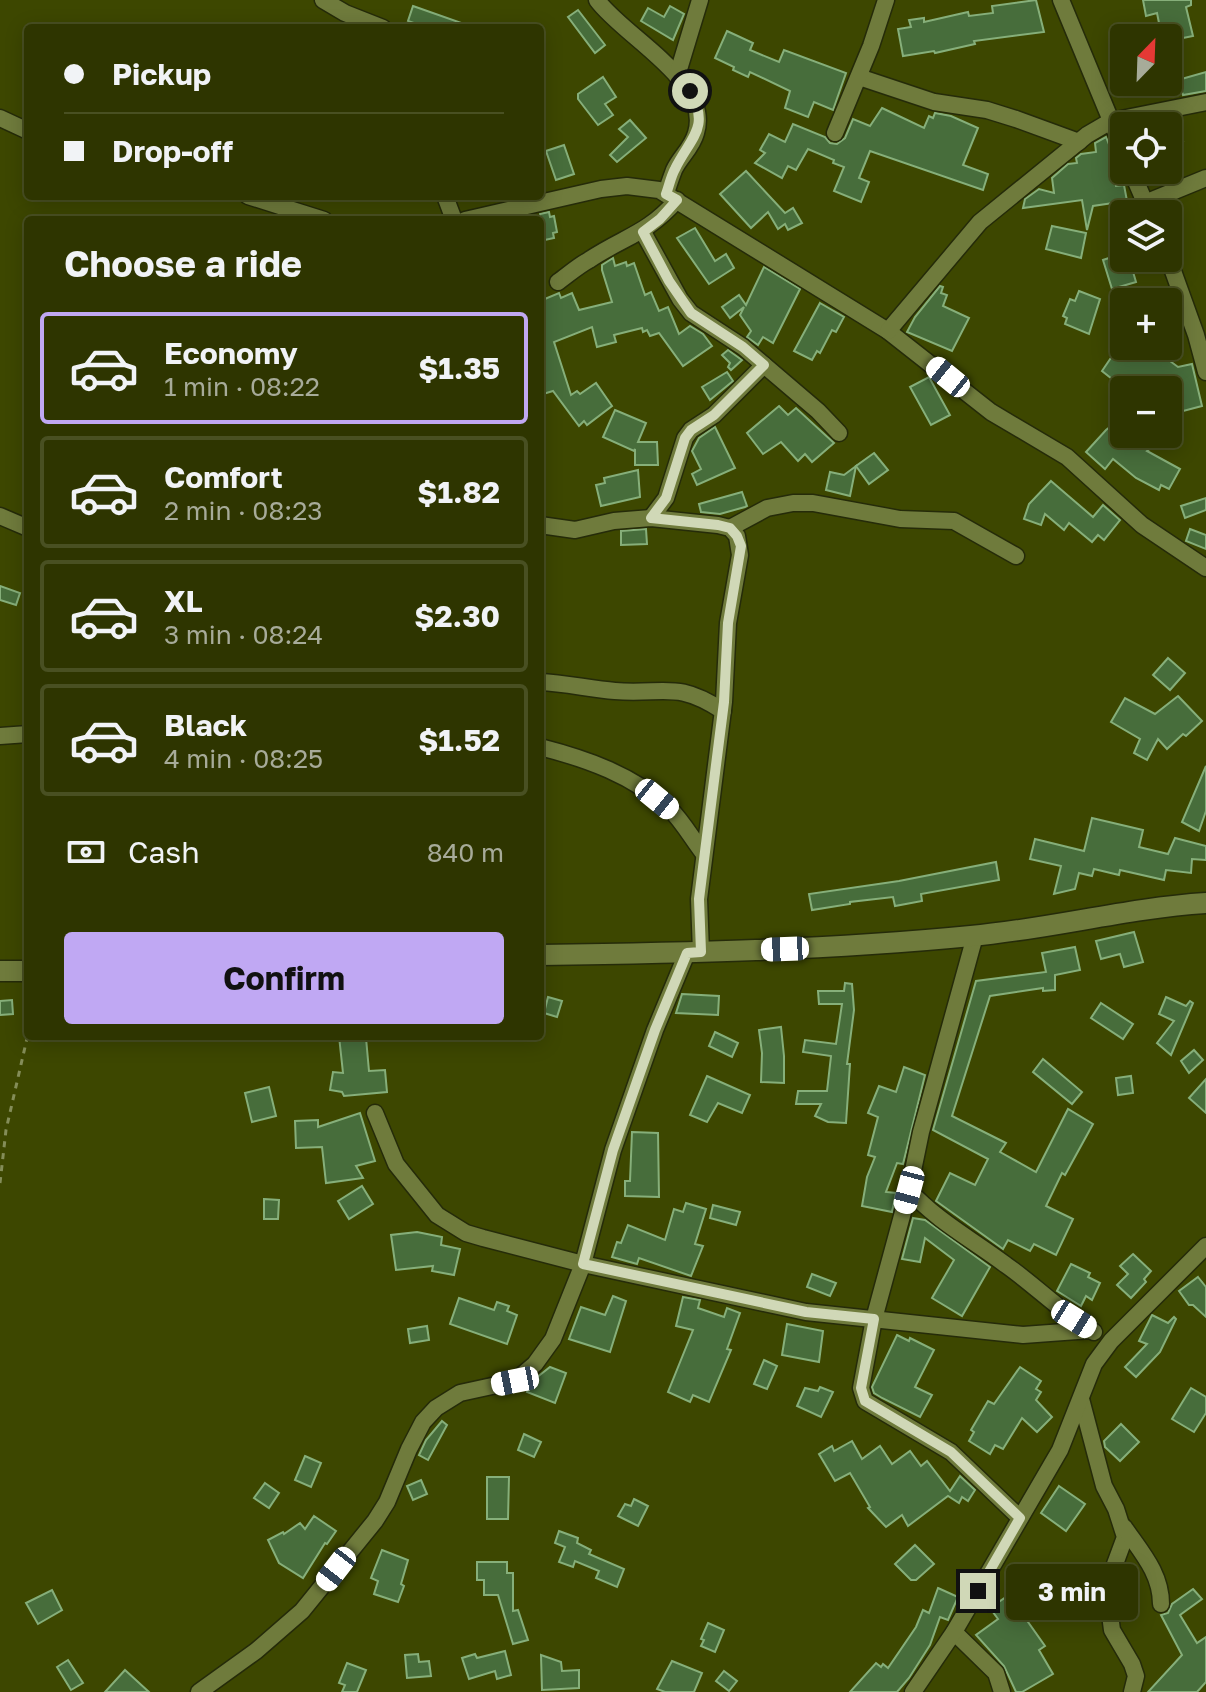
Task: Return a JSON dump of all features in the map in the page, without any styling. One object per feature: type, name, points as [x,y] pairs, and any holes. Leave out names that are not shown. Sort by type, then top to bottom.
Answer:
[{"type":"main road","points":[[544,955],[841,947],[975,936],[1206,903]]},
{"type":"main road","points":[[0,971],[24,971]]},
{"type":"street","points":[[323,0],[373,24]]},
{"type":"street","points":[[558,282],[588,260],[643,232],[660,219],[671,197],[675,169],[691,146],[699,117],[697,103],[677,76],[655,54],[636,41],[597,0]]},
{"type":"street","points":[[677,76],[700,0]]},
{"type":"street","points":[[835,133],[886,0]]},
{"type":"street","points":[[1061,0],[1110,119]]},
{"type":"street","points":[[859,77],[934,102],[987,110],[1079,142]]},
{"type":"street","points":[[1156,112],[1206,102]]},
{"type":"street","points":[[0,118],[24,129]]},
{"type":"street","points":[[888,331],[980,222],[1079,142],[1110,122]]},
{"type":"street","points":[[1165,200],[1206,178]]},
{"type":"street","points":[[484,216],[614,188],[649,189],[671,197],[888,331],[991,412],[1067,457],[1142,525],[1206,568]]},
{"type":"street","points":[[261,200],[311,216]]},
{"type":"street","points":[[643,232],[669,281],[691,313],[743,347],[839,433]]},
{"type":"street","points":[[1173,272],[1206,372]]},
{"type":"street","points":[[651,518],[666,498],[685,438],[691,430],[714,415],[764,365]]},
{"type":"street","points":[[730,528],[767,508],[813,503],[908,520],[954,521],[1016,556]]},
{"type":"street","points":[[0,516],[24,526]]},
{"type":"street","points":[[199,1692],[256,1651],[302,1611],[375,1521],[387,1502],[416,1435],[436,1408],[460,1393],[515,1381],[535,1364],[553,1339],[583,1264],[613,1150],[655,1030],[694,953],[723,711],[728,623],[741,546],[730,528],[651,518],[614,521],[575,530],[544,526]]},
{"type":"street","points":[[544,682],[620,691],[683,691],[701,697],[723,711]]},
{"type":"street","points":[[0,736],[24,734]]},
{"type":"street","points":[[544,748],[598,764],[642,787],[672,811],[704,854]]},
{"type":"street","points":[[975,936],[921,1132],[909,1190],[874,1319],[861,1388],[865,1401],[951,1452],[1020,1518]]},
{"type":"street","points":[[375,1113],[396,1164],[437,1215],[466,1233],[583,1264],[806,1312],[1023,1335],[1091,1330]]},
{"type":"street","points":[[909,1190],[935,1215],[1008,1266],[1074,1319],[1111,1341]]},
{"type":"street","points":[[913,1692],[954,1632],[1060,1450],[1094,1364],[1111,1341],[1206,1246]]},
{"type":"street","points":[[1081,1399],[1104,1486],[1123,1526],[1152,1567],[1159,1582],[1161,1604]]},
{"type":"street","points":[[1123,1526],[1125,1537],[1111,1583],[1110,1620],[1136,1676],[1132,1692]]},
{"type":"street","points":[[954,1632],[996,1673],[1002,1692]]},
{"type":"path","points":[[0,1183],[6,1130],[27,1040]]},
{"type":"building","points":[[1036,0],[1044,32],[974,41],[975,44],[935,53],[903,56],[898,29],[911,27],[909,20],[924,18],[924,22],[968,12],[969,16],[993,13],[992,6]]},
{"type":"building","points":[[1143,0],[1191,0],[1191,5],[1186,7],[1193,36],[1182,38],[1182,24],[1159,24],[1157,13],[1146,16]]},
{"type":"building","points":[[413,6],[464,24],[417,24],[408,21]]},
{"type":"building","points":[[670,6],[684,14],[673,40],[641,21],[648,8],[664,17]]},
{"type":"building","points":[[578,10],[605,45],[595,53],[568,17]]},
{"type":"building","points":[[727,31],[753,43],[750,50],[779,62],[784,50],[846,73],[833,110],[814,102],[808,117],[785,108],[790,91],[750,72],[748,77],[715,58]]},
{"type":"building","points":[[1206,72],[1206,91],[1183,95],[1182,79]]},
{"type":"building","points":[[603,77],[616,97],[605,104],[613,115],[598,125],[578,99],[578,94]]},
{"type":"building","points":[[882,108],[924,128],[929,116],[933,118],[935,113],[951,116],[978,128],[963,165],[988,174],[983,190],[870,151],[859,178],[869,182],[861,202],[834,191],[844,167],[808,149],[796,170],[788,166],[782,178],[755,163],[765,153],[760,150],[769,134],[785,142],[793,124],[837,144],[845,138],[853,119],[870,126]]},
{"type":"building","points":[[630,120],[646,138],[617,162],[610,155],[628,137],[619,129]]},
{"type":"building","points":[[1106,137],[1110,147],[1110,184],[1124,185],[1127,200],[1110,200],[1110,204],[1093,206],[1087,230],[1082,200],[1023,208],[1025,199],[1039,189],[1054,193],[1052,178],[1068,164],[1077,163],[1076,158],[1081,154],[1096,152],[1095,143]]},
{"type":"building","points":[[564,145],[574,174],[556,180],[546,151]]},
{"type":"building","points":[[746,171],[785,213],[793,208],[802,223],[788,230],[785,224],[778,229],[768,212],[751,228],[720,194]]},
{"type":"building","points":[[549,212],[550,217],[554,216],[557,232],[553,233],[554,238],[544,240],[544,216],[540,214]]},
{"type":"building","points":[[1052,226],[1086,233],[1081,258],[1046,249]]},
{"type":"building","points":[[695,228],[715,261],[726,254],[734,268],[709,284],[677,238]]},
{"type":"building","points":[[613,258],[615,266],[634,263],[645,295],[651,292],[659,311],[668,307],[679,334],[690,326],[703,334],[712,346],[683,366],[659,333],[650,336],[642,328],[614,335],[616,342],[597,347],[592,327],[554,342],[571,395],[577,391],[580,394],[596,383],[612,406],[587,425],[584,421],[579,426],[553,391],[544,394],[544,299],[559,293],[561,298],[572,293],[579,310],[612,302],[602,265]]},
{"type":"building","points":[[1110,258],[1110,272],[1133,272],[1136,282],[1112,288],[1103,260]]},
{"type":"building","points":[[764,267],[800,289],[773,343],[763,337],[758,345],[747,337],[751,331],[740,315],[744,307],[730,318],[722,307],[739,295],[746,305]]},
{"type":"building","points":[[940,286],[943,287],[941,293],[947,295],[943,306],[969,318],[952,351],[907,332]]},
{"type":"building","points":[[1079,291],[1100,299],[1089,334],[1065,324],[1067,318],[1063,316],[1070,299],[1075,301]]},
{"type":"building","points":[[820,303],[844,317],[836,332],[832,330],[820,353],[817,351],[812,360],[794,351]]},
{"type":"building","points":[[728,350],[742,360],[731,370],[728,367],[730,363],[722,355]]},
{"type":"building","points":[[1110,359],[1169,360],[1178,367],[1192,364],[1202,406],[1182,411],[1182,376],[1110,377],[1102,371]]},
{"type":"building","points":[[727,372],[733,381],[710,400],[702,387]]},
{"type":"building","points":[[929,377],[950,415],[931,425],[910,387]]},
{"type":"building","points":[[779,406],[788,415],[796,408],[834,443],[812,462],[805,454],[798,461],[781,442],[763,454],[747,433]]},
{"type":"building","points":[[615,410],[646,423],[638,442],[657,442],[658,465],[635,465],[635,449],[603,437]]},
{"type":"building","points":[[715,427],[735,468],[697,485],[692,474],[701,469],[692,451],[699,438]]},
{"type":"building","points":[[1110,427],[1110,448],[1151,448],[1147,451],[1180,469],[1169,489],[1161,485],[1159,490],[1136,478],[1113,459],[1105,469],[1086,452]]},
{"type":"building","points":[[874,453],[888,470],[869,484],[856,466]]},
{"type":"building","points":[[856,466],[850,496],[826,490],[830,472],[844,475]]},
{"type":"building","points":[[638,470],[640,497],[601,506],[596,485],[605,483],[604,478]]},
{"type":"building","points":[[1051,481],[1093,517],[1103,505],[1120,520],[1104,540],[1098,535],[1092,542],[1069,523],[1064,530],[1045,514],[1041,525],[1024,519],[1029,504]]},
{"type":"building","points":[[742,492],[745,507],[720,514],[701,512],[699,504]]},
{"type":"building","points":[[1206,498],[1206,510],[1185,518],[1181,506]]},
{"type":"building","points":[[646,529],[647,544],[621,545],[621,531]]},
{"type":"building","points":[[1190,529],[1206,535],[1206,549],[1186,541]]},
{"type":"building","points":[[0,586],[20,593],[16,605],[0,600]]},
{"type":"building","points":[[1168,658],[1185,673],[1170,690],[1153,675]]},
{"type":"building","points":[[1178,696],[1202,721],[1167,749],[1158,739],[1147,760],[1134,753],[1140,739],[1111,722],[1125,698],[1155,714]]},
{"type":"building","points":[[1206,766],[1206,811],[1199,831],[1182,822]]},
{"type":"building","points":[[1092,818],[1143,830],[1139,847],[1168,854],[1175,838],[1206,846],[1206,860],[1192,859],[1191,873],[1166,870],[1164,880],[1120,870],[1119,875],[1094,869],[1092,876],[1079,873],[1075,889],[1054,894],[1061,866],[1030,859],[1035,839],[1084,851]]},
{"type":"building","points":[[996,862],[999,880],[921,894],[922,901],[895,906],[893,897],[812,910],[809,894]]},
{"type":"building","points":[[1134,932],[1143,962],[1124,967],[1120,954],[1101,959],[1096,941]]},
{"type":"building","points":[[1075,947],[1080,970],[1055,975],[1055,990],[1043,991],[1043,988],[990,996],[952,1116],[1006,1143],[1000,1152],[1036,1172],[1068,1109],[1093,1124],[1065,1175],[1062,1173],[1046,1206],[1073,1219],[1056,1255],[1034,1244],[1030,1251],[1008,1240],[1003,1249],[936,1201],[950,1173],[975,1185],[988,1159],[933,1130],[976,981],[1046,972],[1042,953]]},
{"type":"building","points":[[845,983],[852,984],[854,1010],[847,1064],[850,1064],[846,1123],[828,1122],[815,1116],[821,1104],[796,1104],[798,1091],[827,1091],[831,1056],[803,1052],[805,1040],[836,1044],[842,1004],[819,1004],[818,991],[844,991]]},
{"type":"building","points":[[682,994],[719,996],[718,1015],[676,1013]]},
{"type":"building","points":[[548,997],[562,1001],[557,1017],[544,1013]]},
{"type":"building","points":[[1166,997],[1186,1006],[1190,1001],[1193,1003],[1171,1055],[1157,1043],[1174,1021],[1159,1014]]},
{"type":"building","points":[[12,1000],[13,1014],[0,1015],[0,1001]]},
{"type":"building","points":[[1101,1003],[1133,1024],[1123,1039],[1091,1018]]},
{"type":"building","points":[[781,1027],[784,1083],[761,1082],[759,1030]]},
{"type":"building","points":[[715,1032],[738,1043],[732,1057],[709,1046]]},
{"type":"building","points":[[339,1040],[366,1040],[369,1071],[385,1070],[387,1092],[344,1096],[342,1092],[330,1090],[333,1072],[343,1073]]},
{"type":"building","points":[[1194,1050],[1203,1060],[1189,1073],[1181,1061]]},
{"type":"building","points":[[1043,1059],[1082,1092],[1072,1104],[1033,1072]]},
{"type":"building","points":[[904,1067],[925,1075],[903,1164],[897,1163],[886,1192],[896,1193],[892,1212],[862,1206],[867,1177],[875,1157],[868,1155],[878,1117],[868,1113],[879,1086],[896,1092]]},
{"type":"building","points":[[707,1076],[750,1095],[742,1113],[718,1103],[707,1122],[690,1115]]},
{"type":"building","points":[[1131,1076],[1133,1093],[1118,1095],[1116,1078]]},
{"type":"building","points":[[1206,1079],[1206,1113],[1189,1098]]},
{"type":"building","points":[[269,1087],[276,1116],[252,1122],[245,1093]]},
{"type":"building","points":[[360,1113],[375,1161],[356,1166],[363,1178],[326,1183],[322,1147],[296,1148],[295,1121],[318,1120],[318,1127]]},
{"type":"building","points":[[632,1132],[658,1133],[659,1197],[625,1196],[625,1181],[630,1181]]},
{"type":"building","points":[[362,1186],[373,1204],[349,1219],[338,1201]]},
{"type":"building","points":[[264,1199],[279,1200],[278,1219],[264,1219]]},
{"type":"building","points":[[686,1203],[706,1209],[695,1244],[703,1246],[691,1276],[639,1258],[637,1264],[612,1257],[628,1225],[665,1240],[674,1209],[683,1212]]},
{"type":"building","points":[[713,1205],[740,1212],[736,1225],[710,1218]]},
{"type":"building","points":[[913,1218],[925,1220],[990,1267],[962,1316],[932,1298],[954,1260],[925,1238],[920,1262],[902,1259]]},
{"type":"building","points":[[417,1232],[442,1237],[441,1245],[460,1249],[454,1275],[432,1271],[433,1266],[396,1270],[391,1235]]},
{"type":"building","points":[[1133,1254],[1151,1271],[1144,1279],[1146,1282],[1131,1298],[1117,1285],[1128,1274],[1120,1266]]},
{"type":"building","points":[[1071,1264],[1090,1273],[1088,1277],[1100,1283],[1092,1300],[1086,1296],[1081,1306],[1057,1291]]},
{"type":"building","points":[[812,1274],[836,1283],[830,1296],[807,1287]]},
{"type":"building","points":[[1198,1277],[1206,1287],[1206,1317],[1189,1305],[1179,1291]]},
{"type":"building","points":[[613,1296],[626,1301],[610,1352],[569,1339],[581,1307],[605,1315]]},
{"type":"building","points":[[683,1297],[700,1300],[698,1308],[724,1317],[727,1308],[740,1313],[727,1349],[731,1350],[709,1402],[693,1395],[690,1402],[668,1392],[693,1330],[676,1326]]},
{"type":"building","points":[[459,1298],[494,1310],[497,1302],[509,1306],[507,1311],[517,1315],[507,1344],[450,1324]]},
{"type":"building","points":[[1152,1315],[1168,1323],[1174,1317],[1176,1319],[1160,1352],[1136,1377],[1125,1367],[1147,1344],[1139,1341]]},
{"type":"building","points":[[787,1324],[823,1331],[819,1362],[782,1355]]},
{"type":"building","points":[[427,1326],[429,1340],[410,1343],[408,1329]]},
{"type":"building","points":[[897,1335],[934,1350],[915,1387],[932,1395],[920,1417],[874,1393],[872,1387]]},
{"type":"building","points":[[764,1360],[777,1366],[767,1389],[754,1384]]},
{"type":"building","points":[[550,1367],[566,1373],[555,1403],[527,1392],[531,1382]]},
{"type":"building","points":[[1020,1367],[1041,1381],[1036,1389],[1041,1392],[1036,1400],[1052,1417],[1037,1432],[1022,1418],[1003,1449],[995,1445],[990,1454],[969,1441],[974,1432],[971,1430],[988,1401],[994,1404]]},
{"type":"building","points":[[820,1387],[833,1392],[821,1417],[797,1406],[805,1388],[818,1391]]},
{"type":"building","points":[[1191,1388],[1206,1397],[1206,1413],[1194,1432],[1172,1419]]},
{"type":"building","points":[[442,1421],[447,1425],[428,1460],[419,1455],[426,1440]]},
{"type":"building","points":[[1121,1424],[1139,1442],[1120,1461],[1105,1447],[1104,1441]]},
{"type":"building","points":[[524,1434],[541,1442],[534,1457],[518,1450]]},
{"type":"building","points":[[852,1441],[862,1459],[880,1446],[892,1464],[910,1451],[921,1466],[927,1461],[950,1491],[960,1476],[975,1490],[968,1501],[962,1497],[959,1503],[948,1496],[908,1526],[902,1515],[886,1527],[868,1508],[850,1473],[835,1481],[819,1454],[832,1446],[834,1451]]},
{"type":"building","points":[[305,1456],[321,1463],[311,1487],[295,1480]]},
{"type":"building","points":[[487,1477],[509,1477],[508,1519],[487,1519]]},
{"type":"building","points":[[421,1480],[427,1494],[413,1500],[407,1486]]},
{"type":"building","points":[[265,1483],[279,1493],[269,1508],[254,1498]]},
{"type":"building","points":[[1059,1486],[1085,1504],[1066,1531],[1041,1513]]},
{"type":"building","points":[[634,1499],[648,1506],[638,1526],[618,1516],[625,1504],[631,1506]]},
{"type":"building","points":[[314,1516],[336,1531],[303,1578],[279,1563],[268,1540],[300,1523],[305,1529]]},
{"type":"building","points":[[559,1531],[578,1538],[577,1543],[591,1550],[589,1554],[624,1569],[617,1587],[596,1578],[599,1571],[575,1561],[573,1567],[559,1562],[565,1547],[555,1543]]},
{"type":"building","points":[[915,1545],[934,1564],[916,1580],[911,1580],[895,1564]]},
{"type":"building","points":[[382,1550],[408,1560],[398,1602],[374,1594],[378,1581],[371,1578]]},
{"type":"building","points":[[477,1562],[507,1562],[507,1573],[513,1573],[513,1611],[518,1610],[528,1640],[513,1644],[498,1595],[484,1595],[484,1580],[477,1580]]},
{"type":"building","points":[[938,1588],[958,1597],[948,1620],[940,1617],[930,1645],[909,1678],[897,1692],[850,1692],[876,1663],[888,1668],[916,1627],[923,1610],[929,1613]]},
{"type":"building","points":[[1193,1589],[1202,1599],[1180,1615],[1197,1643],[1206,1637],[1206,1682],[1197,1692],[1148,1692],[1182,1655],[1161,1615],[1168,1613],[1172,1604]]},
{"type":"building","points":[[52,1590],[62,1610],[38,1624],[26,1603]]},
{"type":"building","points":[[1009,1595],[1045,1646],[1039,1650],[1053,1674],[1022,1692],[1016,1692],[1004,1666],[976,1635],[998,1619],[990,1608]]},
{"type":"building","points":[[708,1623],[724,1630],[715,1652],[701,1646]]},
{"type":"building","points":[[505,1651],[511,1675],[497,1679],[495,1671],[469,1679],[462,1658],[475,1654],[477,1658]]},
{"type":"building","points":[[418,1654],[419,1662],[429,1661],[431,1676],[407,1678],[405,1655]]},
{"type":"building","points":[[541,1655],[561,1662],[562,1671],[579,1670],[579,1688],[542,1690]]},
{"type":"building","points":[[68,1660],[83,1683],[71,1690],[57,1667]]},
{"type":"building","points":[[672,1661],[702,1673],[694,1692],[657,1689]]},
{"type":"building","points":[[347,1663],[366,1670],[357,1692],[342,1692],[345,1685],[339,1683]]},
{"type":"building","points":[[125,1670],[149,1692],[105,1692]]},
{"type":"building","points":[[724,1671],[737,1681],[729,1691],[716,1681]]},
{"type":"route","points":[[690,91],[697,103],[699,117],[691,146],[675,169],[666,194],[677,200],[643,232],[669,281],[691,313],[743,347],[764,365],[714,415],[691,430],[685,438],[666,498],[651,518],[730,528],[741,546],[728,623],[724,702],[699,899],[701,952],[687,953],[655,1030],[613,1150],[583,1264],[806,1312],[874,1319],[861,1388],[865,1401],[951,1452],[1020,1518],[978,1591]]}]
